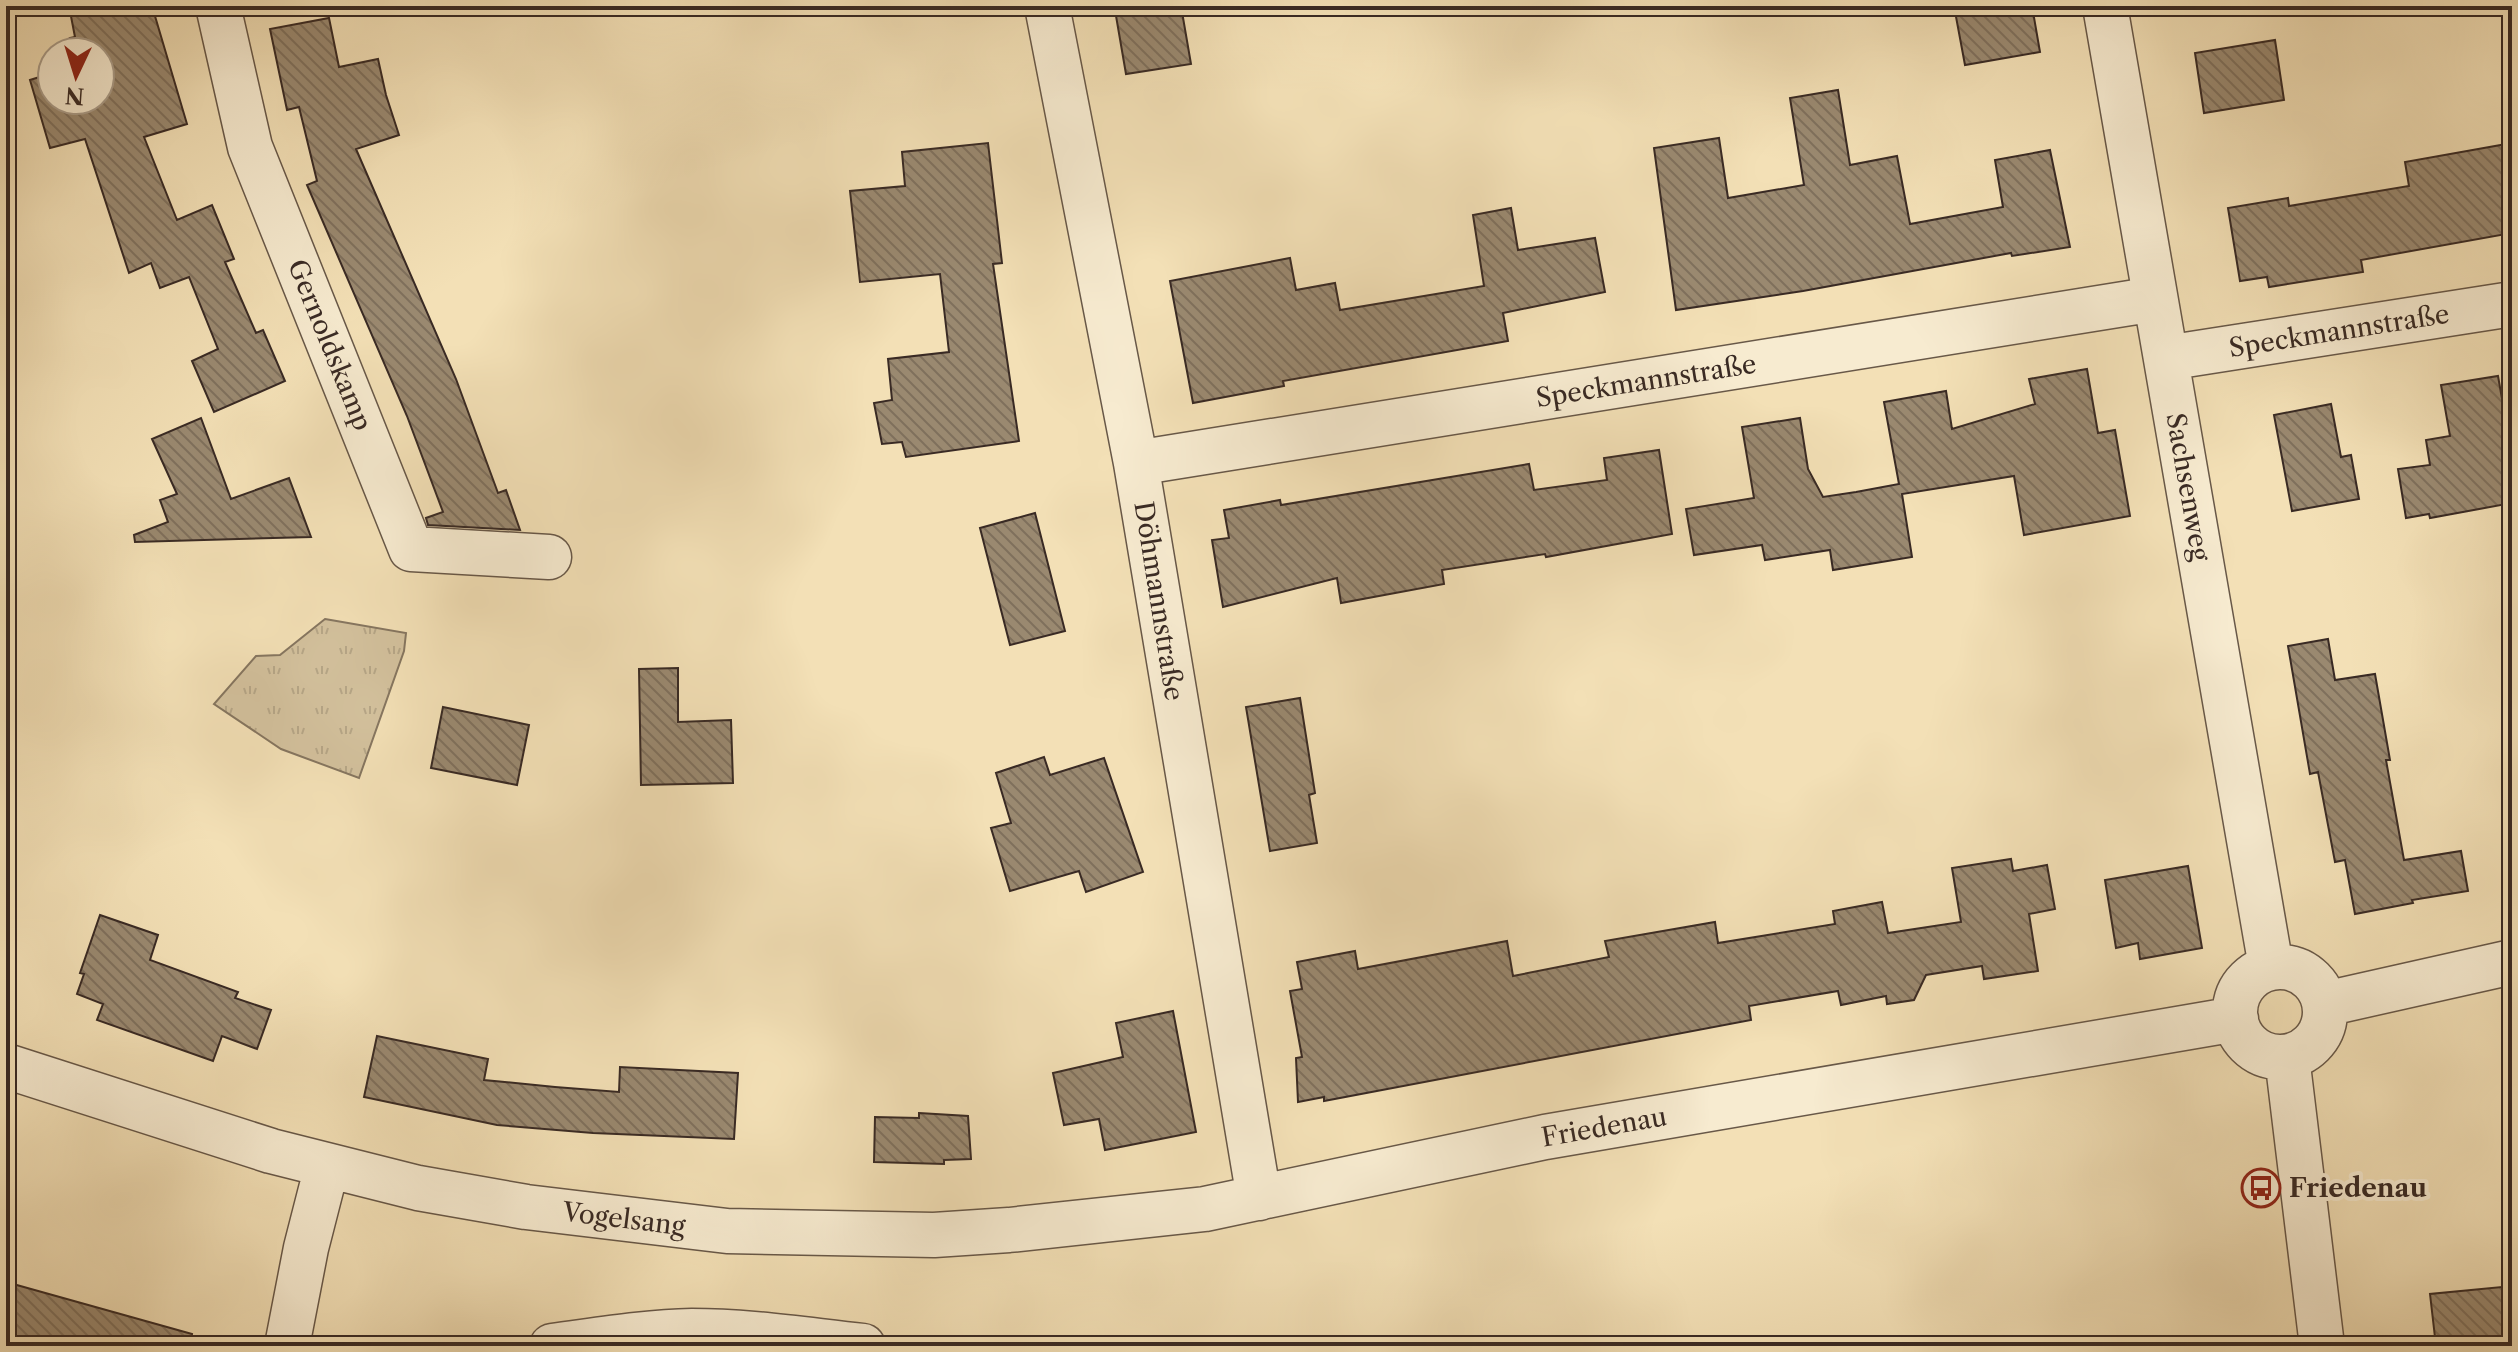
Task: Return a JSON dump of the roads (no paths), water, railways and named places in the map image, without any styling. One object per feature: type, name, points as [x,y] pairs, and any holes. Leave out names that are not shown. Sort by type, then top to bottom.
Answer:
[{"type":"street","name":"Gernoldskamp","points":[[218,6],[250,147],[411,549],[549,557]]},
{"type":"street","name":"Döhmannstraße","points":[[1047,6],[1136,463],[1259,1198]]},
{"type":"street","name":"Sachsenweg","points":[[2105,6],[2271,967]]},
{"type":"street","name":"Speckmannstraße","points":[[1136,463],[2155,299]]},
{"type":"street","name":"Speckmannstraße","points":[[2166,358],[2512,304]]},
{"type":"street","points":[[2325,1004],[2512,962]]},
{"type":"street","points":[[2289,1069],[2254,1048],[2241,1036],[2236,1019],[2236,1002],[2243,986],[2255,974],[2271,967],[2289,968],[2306,975],[2319,988],[2325,1004],[2324,1022],[2317,1039],[2289,1069],[2322,1346]]},
{"type":"street","name":"Friedenau","points":[[1259,1198],[1545,1137],[2236,1019]]},
{"type":"street","name":"Vogelsang","points":[[6,1066],[156,1116],[327,1166],[418,1188],[526,1207],[727,1231],[934,1235],[1205,1209],[1259,1198]]},
{"type":"street","points":[[287,1346],[306,1248],[327,1166]]},
{"type":"street","points":[[552,1346],[651,1333],[693,1331],[863,1346]]},
{"type":"place","name":"Friedenau","points":[[2261,1188]]}]
